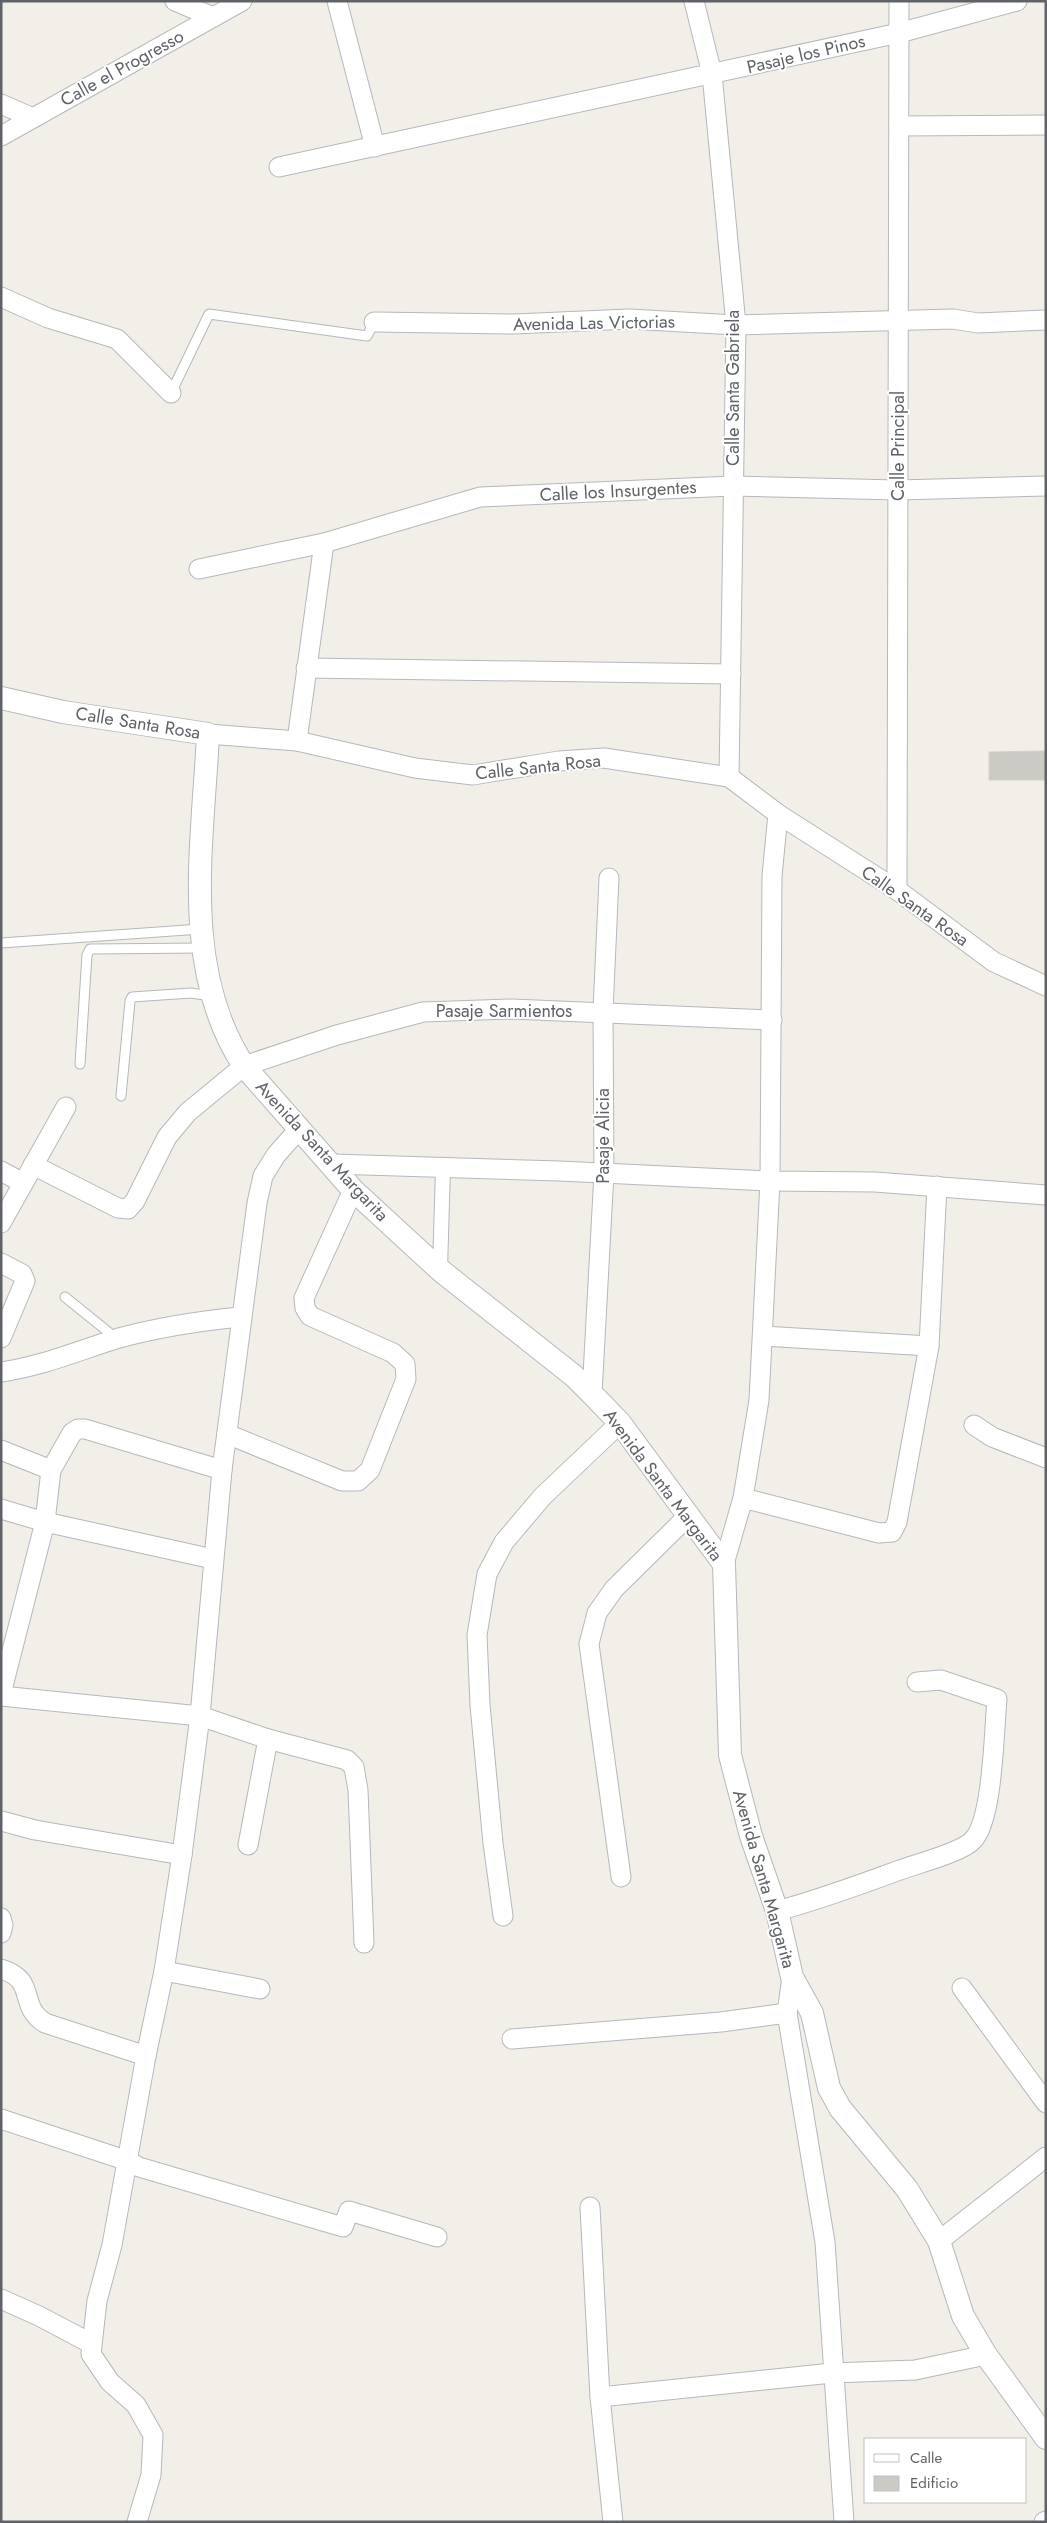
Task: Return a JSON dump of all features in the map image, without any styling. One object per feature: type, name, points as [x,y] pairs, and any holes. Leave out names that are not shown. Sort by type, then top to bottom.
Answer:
[{"type":"street","points":[[176,1],[213,17]]},
{"type":"street","name":"Calle el Progresso","points":[[1,136],[242,1]]},
{"type":"street","points":[[337,1],[375,147]]},
{"type":"street","name":"Calle Santa Gabriela","points":[[694,1],[712,74],[736,325],[729,777]]},
{"type":"street","name":"Calle Principal","points":[[896,890],[899,1]]},
{"type":"street","name":"Pasaje los Pinos","points":[[279,167],[899,33],[1017,1]]},
{"type":"street","points":[[1,104],[33,118]]},
{"type":"street","points":[[899,126],[1046,126]]},
{"type":"street","points":[[1,297],[48,318],[117,339],[171,393]]},
{"type":"street","name":"Avenida Las Victorias","points":[[374,322],[506,324],[629,319],[736,325],[953,319],[978,323],[1046,320]]},
{"type":"street","name":"Calle los Insurgentes","points":[[199,569],[324,543],[480,498],[733,486],[898,490],[1046,486]]},
{"type":"street","points":[[297,741],[324,543]]},
{"type":"street","points":[[306,668],[730,674]]},
{"type":"street","name":"Calle Santa Rosa","points":[[1,698],[63,712],[208,734],[297,741],[415,768],[473,775],[559,761],[604,758],[729,777],[778,814],[896,890],[994,962],[1046,986]]},
{"type":"street","name":"Avenida Santa Margarita","points":[[208,734],[202,938],[211,996],[231,1046],[244,1066],[353,1190],[440,1270],[574,1376],[620,1423],[724,1564],[730,1755],[751,1836],[777,1911],[792,1977],[812,2013],[829,2088],[840,2108],[907,2189],[939,2241],[963,2316],[986,2355],[1046,2438]]},
{"type":"street","points":[[724,1564],[743,1498],[759,1400],[770,1181],[772,876],[778,814]]},
{"type":"street","name":"Pasaje Alicia","points":[[592,1394],[604,1173],[603,1011],[609,878]]},
{"type":"street","name":"Pasaje Sarmientos","points":[[244,1066],[337,1035],[423,1012],[512,1008],[772,1020]]},
{"type":"street","points":[[33,1165],[118,1208],[128,1209],[135,1201],[167,1137],[188,1112],[244,1066]]},
{"type":"street","points":[[1,1223],[66,1107]]},
{"type":"street","points":[[137,2522],[151,2476],[152,2435],[136,2405],[110,2382],[91,2354],[92,2344],[97,2301],[112,2245],[146,2056],[164,1971],[182,1855],[200,1716],[222,1470],[228,1434],[240,1317],[257,1203],[263,1176],[276,1155],[298,1129]]},
{"type":"street","points":[[332,1164],[604,1173],[770,1181],[875,1182],[1046,1195]]},
{"type":"street","points":[[440,1270],[443,1167]]},
{"type":"street","points":[[1,1171],[24,1183]]},
{"type":"street","points":[[743,1498],[879,1533],[892,1532],[897,1522],[929,1346],[937,1186]]},
{"type":"street","points":[[228,1434],[342,1481],[358,1481],[370,1470],[406,1379],[405,1364],[393,1353],[310,1316],[304,1303],[304,1298],[353,1190]]},
{"type":"street","points":[[1,1263],[22,1274],[25,1281],[1,1338]]},
{"type":"street","points":[[1,1372],[60,1359],[116,1339],[169,1325],[240,1317]]},
{"type":"street","points":[[763,1336],[929,1346]]},
{"type":"street","points":[[503,1916],[492,1843],[480,1705],[477,1635],[487,1574],[504,1542],[543,1496],[620,1423]]},
{"type":"street","points":[[974,1425],[1008,1445],[1046,1458]]},
{"type":"street","points":[[222,1470],[78,1429],[72,1433],[51,1470],[45,1522],[1,1695],[200,1716],[268,1739],[338,1756],[347,1760],[354,1767],[358,1790],[362,1836],[364,1943]]},
{"type":"street","points":[[1,1450],[51,1470]]},
{"type":"street","points":[[1,1509],[45,1522],[213,1559]]},
{"type":"street","points":[[621,1877],[589,1644],[597,1613],[614,1589],[688,1516]]},
{"type":"street","points":[[777,1911],[827,1898],[944,1856],[973,1841],[982,1823],[992,1776],[992,1749],[997,1699],[941,1680],[917,1682]]},
{"type":"street","points":[[248,1845],[268,1739]]},
{"type":"street","points":[[1,1821],[35,1830],[182,1855]]},
{"type":"street","points":[[1,1918],[4,1925],[1,1933]]},
{"type":"street","points":[[1,1969],[18,1977],[24,1985],[27,2000],[35,2016],[45,2023],[146,2056]]},
{"type":"street","points":[[164,1971],[260,1989]]},
{"type":"street","points":[[792,1977],[788,2013],[825,2242],[832,2373],[844,2522]]},
{"type":"street","points":[[962,1988],[1046,2103]]},
{"type":"street","points":[[512,2039],[721,2022],[788,2013]]},
{"type":"street","points":[[1,2119],[128,2161],[139,2167],[343,2227],[349,2211],[437,2237]]},
{"type":"street","points":[[939,2241],[1046,2158]]},
{"type":"street","points":[[590,2207],[600,2397],[613,2522]]},
{"type":"street","points":[[1,2299],[39,2316],[92,2344]]},
{"type":"street","points":[[600,2397],[832,2373],[915,2370],[986,2355]]},
{"type":"lane","name":"Avenida Las Victorias","points":[[171,393],[209,314],[367,336],[374,322]]},
{"type":"lane","points":[[1,943],[202,938]]},
{"type":"lane","points":[[80,1064],[87,954],[90,949],[202,938]]},
{"type":"lane","points":[[121,1096],[130,1001],[132,998],[191,993],[211,996]]},
{"type":"lane","points":[[65,1297],[116,1339]]},
{"type":"building","points":[[1046,751],[1046,780],[989,780],[989,752]]}]
